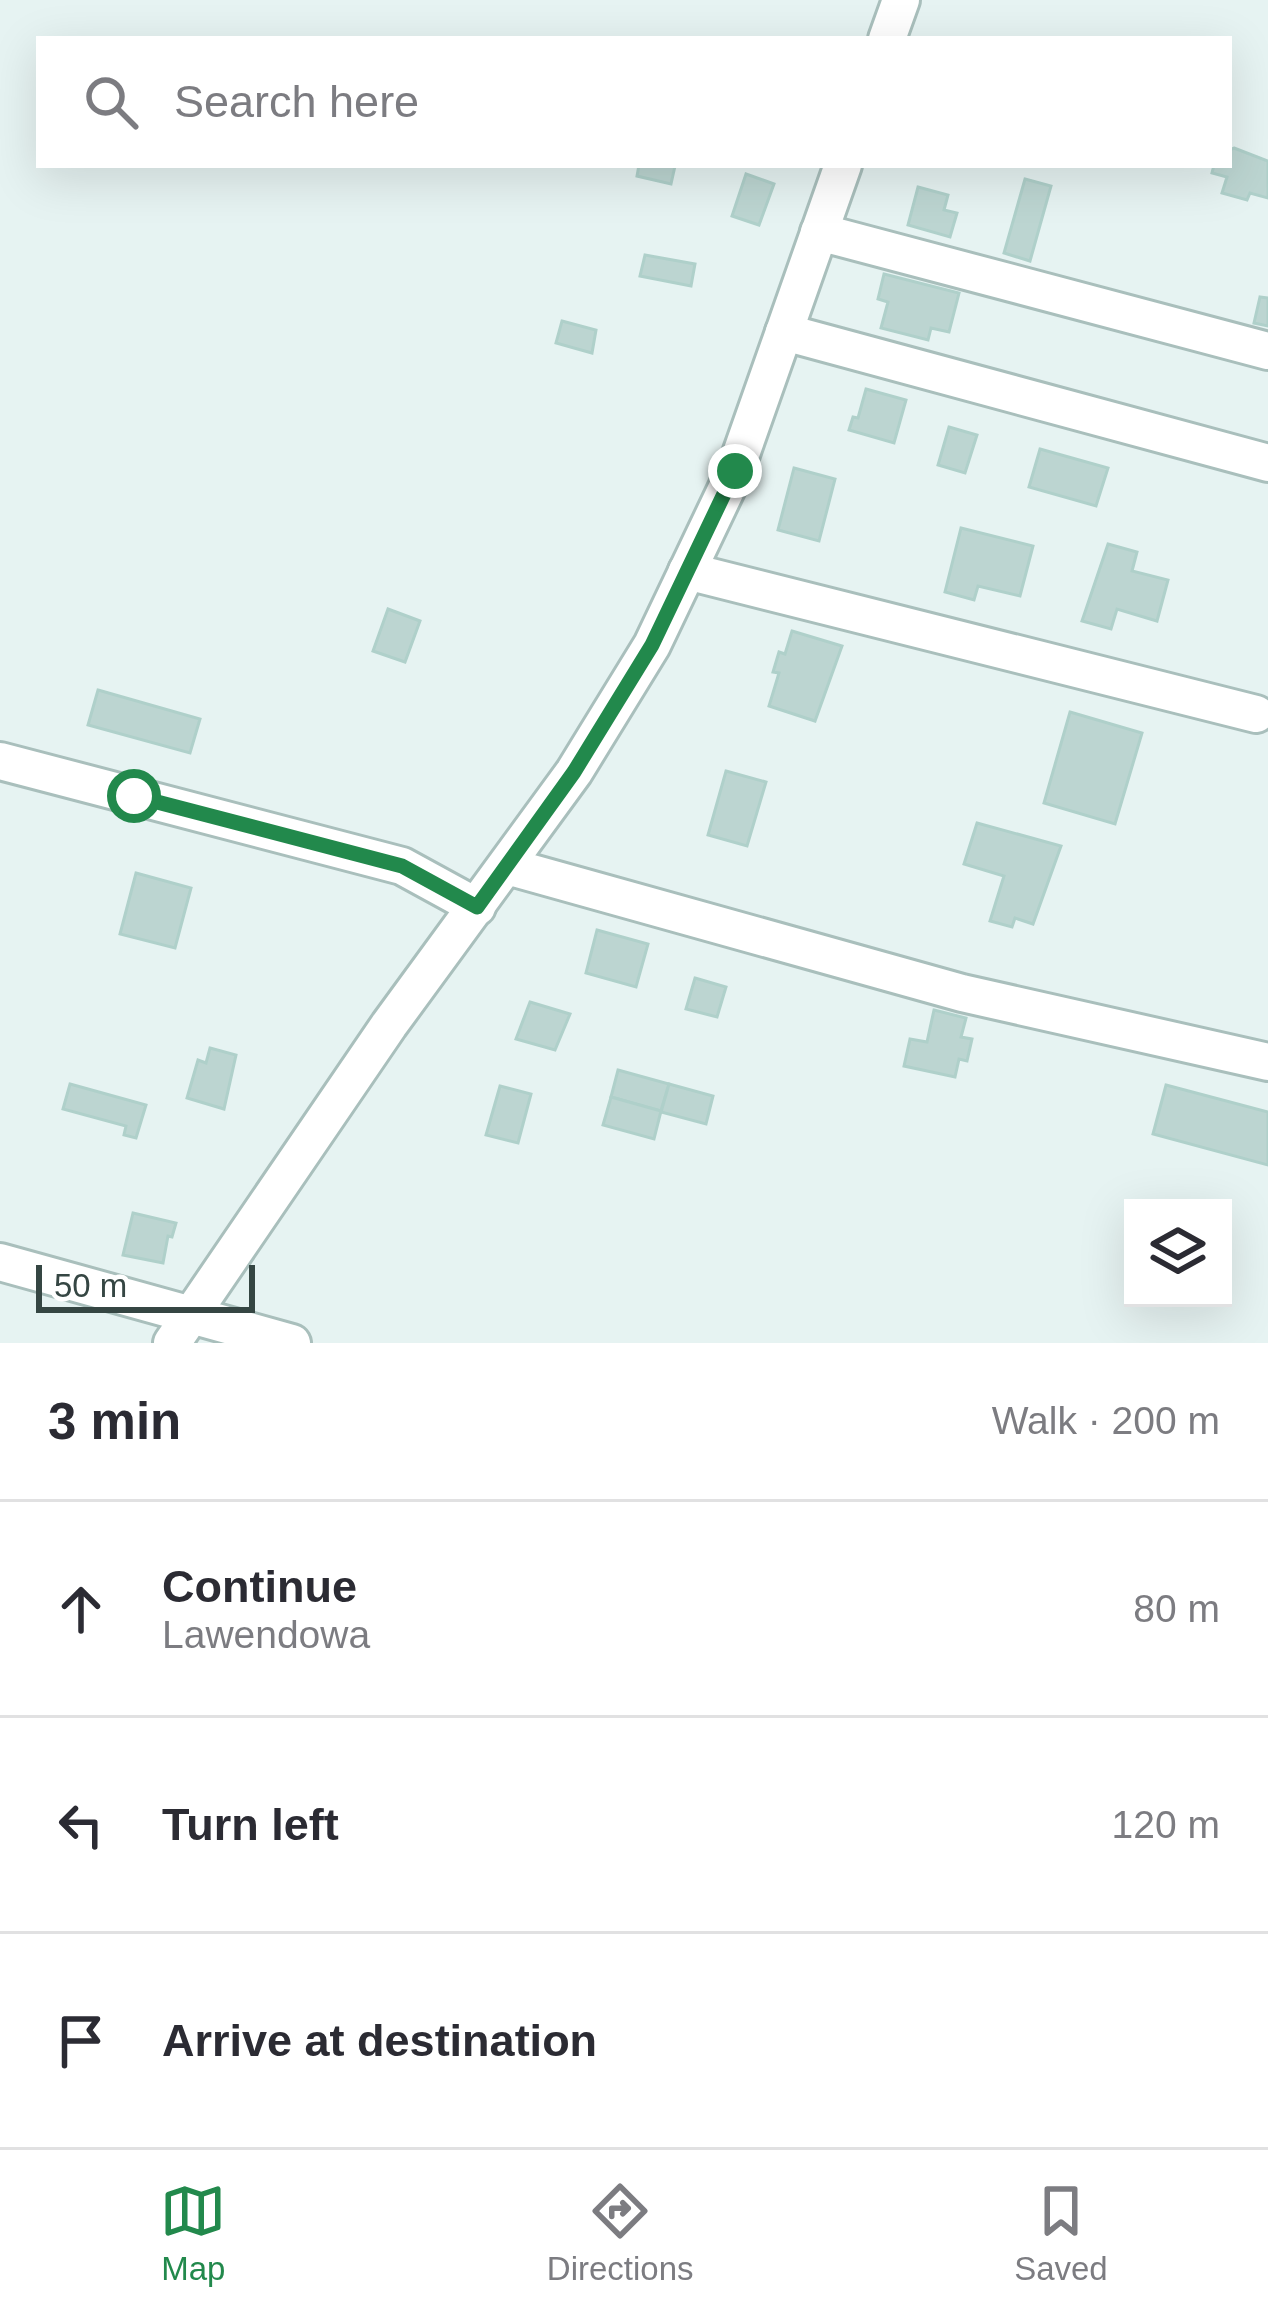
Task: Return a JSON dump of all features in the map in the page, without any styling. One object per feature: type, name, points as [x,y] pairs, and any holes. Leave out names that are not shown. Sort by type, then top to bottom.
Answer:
[{"type":"street","points":[[888,36],[902,0]]},
{"type":"street","points":[[182,1329],[389,1025],[574,772],[652,645],[735,471],[842,168]]},
{"type":"street","points":[[819,232],[1268,351]]},
{"type":"street","points":[[784,332],[1268,464]]},
{"type":"street","points":[[687,571],[1256,714]]},
{"type":"street","points":[[0,761],[402,866],[477,907]]},
{"type":"street","points":[[508,866],[962,993],[1268,1062]]},
{"type":"street","points":[[0,1262],[182,1329],[292,1343]]},
{"type":"building","points":[[1232,149],[1268,161],[1268,198],[1250,193],[1247,200],[1222,193],[1227,177],[1212,173],[1213,168],[1232,168]]},
{"type":"building","points":[[638,168],[675,168],[671,184],[637,176]]},
{"type":"building","points":[[746,174],[774,184],[759,225],[732,216]]},
{"type":"building","points":[[1025,179],[1051,186],[1030,261],[1004,253]]},
{"type":"building","points":[[918,187],[948,195],[944,210],[957,213],[950,237],[908,225]]},
{"type":"building","points":[[645,255],[695,264],[691,286],[640,276]]},
{"type":"building","points":[[884,274],[959,293],[949,332],[931,328],[928,340],[881,328],[888,302],[878,299]]},
{"type":"building","points":[[1260,297],[1268,298],[1268,326],[1254,323]]},
{"type":"building","points":[[562,321],[596,330],[592,353],[556,343]]},
{"type":"building","points":[[866,389],[906,400],[894,443],[849,430],[853,417],[858,418]]},
{"type":"building","points":[[949,427],[977,435],[965,473],[938,465]]},
{"type":"building","points":[[1040,449],[1108,468],[1096,506],[1029,487]]},
{"type":"building","points":[[794,468],[835,479],[819,541],[778,530]]},
{"type":"building","points":[[961,528],[1033,546],[1020,596],[978,586],[974,600],[945,592]]},
{"type":"building","points":[[1108,544],[1137,552],[1132,571],[1168,580],[1157,621],[1117,609],[1111,629],[1082,621]]},
{"type":"building","points":[[388,609],[420,621],[405,662],[373,651]]},
{"type":"building","points":[[792,631],[842,646],[815,721],[769,706],[779,673],[773,672],[779,652],[785,654]]},
{"type":"building","points":[[98,690],[200,719],[190,753],[88,725]]},
{"type":"building","points":[[1070,712],[1142,733],[1115,824],[1044,803]]},
{"type":"building","points":[[726,771],[766,782],[747,846],[708,835]]},
{"type":"building","points":[[977,823],[1061,846],[1033,924],[1015,918],[1012,927],[990,921],[1004,876],[964,864]]},
{"type":"building","points":[[136,873],[191,888],[175,948],[120,934]]},
{"type":"building","points":[[597,930],[648,944],[636,987],[586,973]]},
{"type":"building","points":[[695,978],[726,987],[717,1017],[686,1009]]},
{"type":"building","points":[[530,1002],[570,1014],[555,1050],[516,1039]]},
{"type":"building","points":[[934,1010],[966,1018],[961,1037],[972,1039],[967,1061],[959,1059],[955,1077],[904,1066],[910,1039],[927,1042]]},
{"type":"building","points":[[210,1048],[236,1055],[224,1109],[187,1098],[198,1060],[206,1063]]},
{"type":"building","points":[[618,1070],[669,1084],[661,1111],[611,1097]]},
{"type":"building","points":[[70,1084],[146,1105],[136,1138],[124,1135],[126,1126],[63,1109]]},
{"type":"building","points":[[669,1084],[713,1096],[706,1124],[661,1112]]},
{"type":"building","points":[[1166,1085],[1268,1112],[1268,1165],[1153,1134]]},
{"type":"building","points":[[500,1086],[531,1094],[518,1143],[486,1135]]},
{"type":"building","points":[[611,1097],[661,1111],[654,1139],[603,1125]]},
{"type":"building","points":[[133,1213],[176,1223],[163,1263],[123,1255]]},
{"type":"route","points":[[134,796],[402,866],[477,907],[574,772],[652,645],[735,471]]}]
